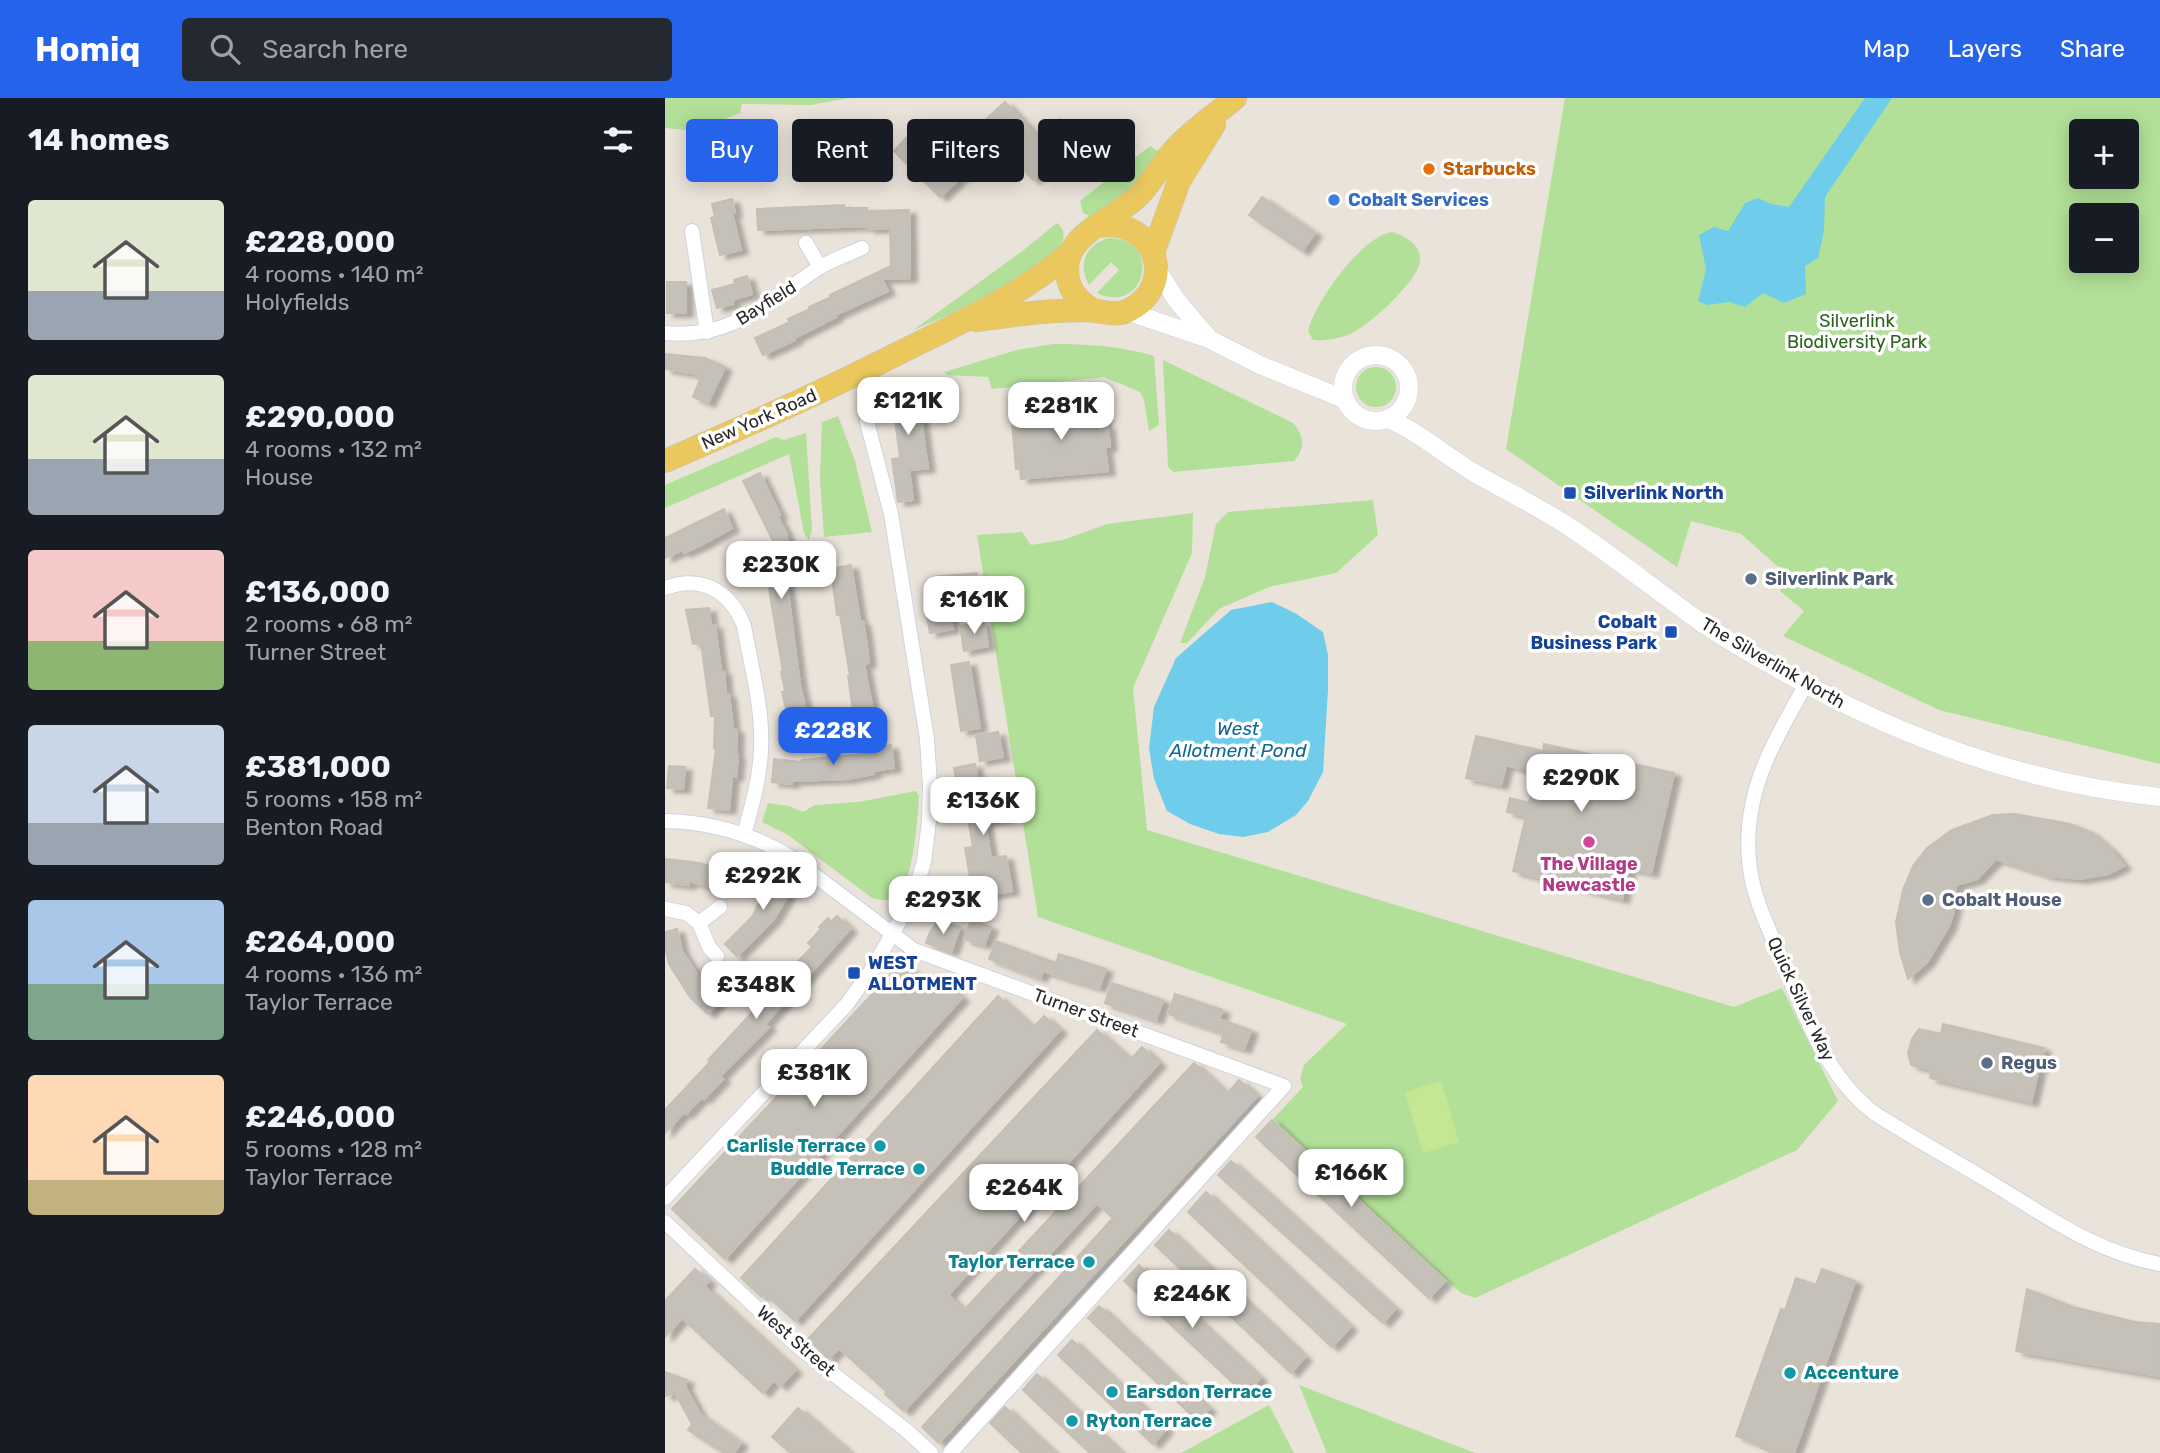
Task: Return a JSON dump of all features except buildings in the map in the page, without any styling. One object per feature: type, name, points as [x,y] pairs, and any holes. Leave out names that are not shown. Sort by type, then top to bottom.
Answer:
[{"type":"main road","name":"New York Road","points":[[665,461],[846,380],[966,321],[1042,277],[1070,253],[1081,237],[1133,201],[1175,149],[1232,100]]},
{"type":"main road","name":"New York Road","points":[[966,321],[1037,313],[1095,311],[1109,314],[1126,311],[1147,294],[1155,278],[1155,260],[1179,181],[1232,100]]},
{"type":"main road","points":[[1099,226],[1115,225],[1132,229],[1145,239],[1155,260]]},
{"type":"main road","points":[[1070,253],[1067,268],[1071,287],[1080,300],[1095,311]]},
{"type":"street","points":[[692,231],[707,332]]},
{"type":"street","points":[[806,243],[820,267]]},
{"type":"street","name":"Bayfield","points":[[665,333],[707,332],[730,326],[755,314],[820,267],[862,248]]},
{"type":"street","points":[[1155,260],[1188,317],[1209,339]]},
{"type":"street","points":[[1126,311],[1209,339],[1260,365],[1344,399]]},
{"type":"street","points":[[1312,385],[1346,373],[1361,358],[1374,355],[1387,357],[1398,364],[1408,383],[1407,398],[1400,411],[1388,419],[1374,421],[1361,418],[1351,410],[1344,399],[1346,373]]},
{"type":"street","name":"The Silverlink North","points":[[1407,398],[1426,439]]},
{"type":"street","name":"The Silverlink North","points":[[1388,419],[1426,439],[1473,472],[1576,531],[1702,622],[1806,684],[1865,715],[1974,757],[2080,784],[2160,797]]},
{"type":"street","points":[[665,1198],[847,1004],[872,969],[913,898],[924,862],[929,821],[929,759],[891,514],[867,422]]},
{"type":"street","points":[[665,588],[685,583],[710,587],[730,601],[744,626],[759,713],[761,748],[755,796],[744,834]]},
{"type":"street","name":"Quick Silver Way","points":[[1806,684],[1769,754],[1756,786],[1749,830],[1750,871],[1761,910],[1809,1026],[1835,1073],[1855,1097],[1874,1113],[2016,1199],[2112,1251],[2160,1264]]},
{"type":"street","name":"Turner Street","points":[[665,821],[705,824],[744,834],[789,856],[914,950],[1284,1086],[950,1453]]},
{"type":"street","points":[[699,923],[720,907]]},
{"type":"street","points":[[665,909],[686,913],[699,923],[709,947],[717,956]]},
{"type":"street","name":"West Street","points":[[665,1222],[797,1346],[906,1430],[931,1453]]},
{"type":"green space","points":[[665,98],[849,98],[811,105],[742,104],[740,113],[725,119],[686,119],[686,130],[665,128]]},
{"type":"green space","name":"Silverlink Biodiversity Park","points":[[1565,98],[2160,98],[2160,764],[1939,710],[1783,636],[1804,611],[1780,591],[1790,577],[1741,534],[1691,521],[1677,567],[1506,449]]},
{"type":"green space","points":[[1150,146],[1161,153],[1133,188],[1090,216],[1083,213],[1080,201],[1104,182],[1135,182],[1135,158]]},
{"type":"green space","points":[[1057,223],[1064,237],[1055,252],[1035,269],[1008,286],[912,331],[1021,252]]},
{"type":"green space","points":[[1392,232],[1407,239],[1420,255],[1417,270],[1411,280],[1380,313],[1350,334],[1327,340],[1313,340],[1308,331],[1312,319],[1341,272],[1367,245]]},
{"type":"green space","points":[[1109,238],[1126,242],[1137,250],[1142,262],[1142,274],[1136,286],[1127,294],[1114,297],[1097,293],[1119,270],[1111,262],[1089,285],[1084,270],[1089,250]]},
{"type":"green space","points":[[1053,344],[1104,346],[1154,356],[1159,425],[1149,431],[1140,392],[1104,377],[992,389],[988,377],[947,375],[944,372],[1017,350]]},
{"type":"green space","points":[[1163,360],[1293,423],[1302,442],[1298,456],[1294,461],[1173,472],[1168,467]]},
{"type":"green space","points":[[1376,367],[1384,368],[1390,373],[1395,379],[1395,395],[1390,401],[1384,406],[1376,407],[1368,406],[1362,401],[1357,395],[1356,387],[1357,379],[1362,373],[1368,368]]},
{"type":"green space","points":[[838,416],[855,461],[872,532],[824,537],[820,479],[822,422]]},
{"type":"green space","points":[[806,433],[812,530],[809,540],[804,533],[789,454],[665,508],[665,485],[776,437],[784,440]]},
{"type":"green space","points":[[1373,500],[1378,535],[1336,573],[1269,587],[1219,609],[1187,643],[1180,643],[1205,577],[1216,524],[1228,512]]},
{"type":"green space","points":[[1193,513],[1192,553],[1133,688],[1147,830],[1734,1007],[1782,988],[1838,1101],[1797,1150],[1475,1298],[1461,1293],[1273,1119],[1303,1087],[1300,1079],[1304,1065],[1347,1024],[1038,917],[977,535],[1022,532],[1031,545],[1063,540],[1107,524]]},
{"type":"green space","points":[[916,791],[919,796],[916,835],[910,867],[900,892],[889,900],[872,898],[788,835],[762,822],[768,803],[789,806],[803,812],[815,805],[858,802]]},
{"type":"green space","points":[[1441,1081],[1459,1142],[1423,1153],[1405,1092]]},
{"type":"green space","points":[[1299,1385],[1475,1453],[1327,1453]]},
{"type":"green space","points":[[1269,1405],[1294,1453],[1181,1453]]},
{"type":"water","points":[[1865,98],[1892,98],[1825,197],[1824,231],[1818,258],[1805,266],[1806,294],[1784,303],[1763,293],[1745,307],[1729,302],[1707,305],[1698,301],[1706,269],[1699,235],[1714,227],[1728,231],[1745,203],[1758,198],[1771,204],[1789,207]]},
{"type":"water","name":"West Allotment Pond","points":[[1272,602],[1295,613],[1323,632],[1328,655],[1328,690],[1323,772],[1308,801],[1296,815],[1268,832],[1243,837],[1219,834],[1190,824],[1167,811],[1154,779],[1149,748],[1154,707],[1176,658],[1231,610]]},
{"type":"place","name":"Starbucks","points":[[1429,169]]},
{"type":"place","name":"Cobalt Services","points":[[1334,200]]},
{"type":"place","name":"Silverlink North","points":[[1570,493]]},
{"type":"place","name":"Silverlink Park","points":[[1751,579]]},
{"type":"place","name":"Cobalt Business Park","points":[[1671,632]]},
{"type":"place","name":"The Village Newcastle","points":[[1589,842]]},
{"type":"place","name":"Cobalt House","points":[[1928,900]]},
{"type":"place","name":"WEST ALLOTMENT","points":[[854,973]]},
{"type":"place","name":"Regus","points":[[1987,1063]]},
{"type":"place","name":"Carlisle Terrace","points":[[880,1146]]},
{"type":"place","name":"Buddle Terrace","points":[[919,1169]]},
{"type":"place","name":"Taylor Terrace","points":[[1089,1262]]},
{"type":"place","name":"Accenture","points":[[1790,1373]]},
{"type":"place","name":"Earsdon Terrace","points":[[1112,1392]]},
{"type":"place","name":"Ryton Terrace","points":[[1072,1421]]}]
